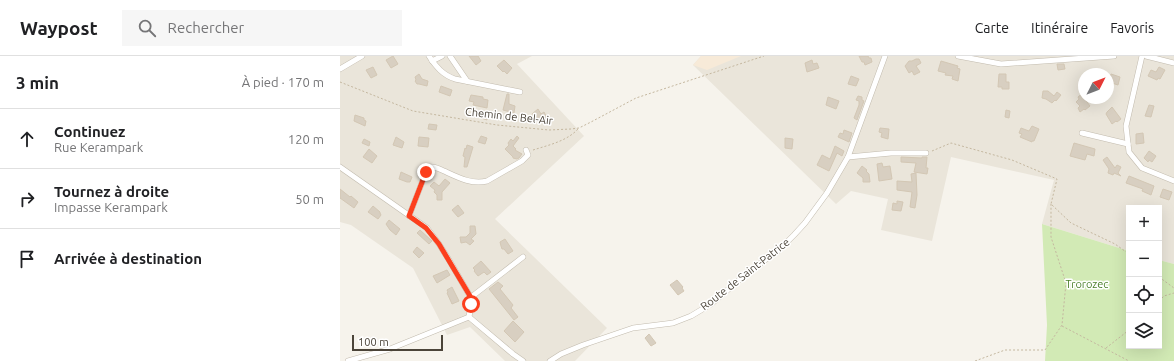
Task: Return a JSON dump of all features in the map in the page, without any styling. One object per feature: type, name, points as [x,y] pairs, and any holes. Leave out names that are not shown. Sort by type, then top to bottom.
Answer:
[{"type":"street","points":[[340,69],[362,56]]},
{"type":"street","points":[[429,56],[437,67],[448,76],[520,92]]},
{"type":"street","points":[[432,61],[442,56]]},
{"type":"street","points":[[450,56],[467,81]]},
{"type":"street","name":"Route de Saint-Patrice","points":[[550,361],[561,354],[583,345],[633,328],[673,323],[691,316],[711,304],[751,270],[779,250],[805,222],[827,193],[848,157],[885,56]]},
{"type":"street","points":[[958,56],[1000,64],[1114,56]]},
{"type":"street","points":[[1142,56],[1126,126],[1129,152],[1142,168],[1174,181]]},
{"type":"street","points":[[1146,56],[1174,63]]},
{"type":"street","points":[[1082,133],[1128,144]]},
{"type":"street","points":[[409,216],[428,167],[431,166],[465,180],[481,183],[487,182],[522,161],[528,155],[526,151]]},
{"type":"street","points":[[848,157],[891,153],[926,153]]},
{"type":"street","points":[[340,167],[426,228],[439,244],[470,296],[471,304],[469,318]]},
{"type":"street","points":[[470,298],[523,257]]},
{"type":"street","points":[[348,361],[390,349],[469,318]]},
{"type":"street","points":[[469,318],[523,361]]},
{"type":"path","name":"Chemin de Bel-Air","points":[[340,82],[413,111],[497,125],[549,130],[579,128],[636,98],[764,56]]},
{"type":"path","points":[[526,151],[563,140],[579,128]]},
{"type":"path","points":[[926,153],[952,143],[1012,160],[1057,180],[1051,204],[1051,237],[1066,283],[1062,325],[1045,350],[1005,350],[975,361]]},
{"type":"path","points":[[1051,204],[1071,222],[1115,244],[1126,252]]},
{"type":"path","points":[[1160,277],[1174,288]]},
{"type":"path","points":[[1162,298],[1174,293]]},
{"type":"path","points":[[1062,325],[1129,361]]},
{"type":"path","points":[[1106,349],[1126,332]]},
{"type":"shaded area","points":[[340,56],[532,56],[517,64],[584,136],[495,219],[607,328],[575,361],[505,361],[470,327],[447,335],[413,268],[351,225],[340,222]]},
{"type":"shaded area","points":[[701,56],[1174,56],[1174,264],[1162,261],[1162,205],[1126,205],[1126,250],[1042,224],[1054,180],[951,157],[932,241],[881,230],[888,199],[851,191],[836,204],[693,65]]},
{"type":"shaded area","points":[[701,56],[741,56],[707,70],[693,65]]},
{"type":"green space","name":"Trorozec","points":[[1042,224],[1126,250],[1126,349],[1162,349],[1162,261],[1174,264],[1174,361],[1045,361],[1047,325]]},
{"type":"building","points":[[393,56],[398,64],[391,68],[386,60]]},
{"type":"building","points":[[469,56],[478,56],[481,61],[476,65]]},
{"type":"building","points":[[859,56],[868,56],[871,58],[872,62],[865,65]]},
{"type":"building","points":[[919,59],[921,63],[916,66],[920,72],[914,75],[912,71],[909,73],[905,66],[909,61]]},
{"type":"building","points":[[504,60],[512,68],[507,74],[497,66]]},
{"type":"building","points":[[812,60],[813,64],[817,63],[819,68],[807,72],[805,63]]},
{"type":"building","points":[[941,61],[958,66],[957,68],[960,69],[958,81],[952,79],[953,76],[945,75],[946,73],[938,71]]},
{"type":"building","points":[[1057,64],[1064,64],[1065,69],[1058,70]]},
{"type":"building","points":[[373,67],[377,75],[371,78],[366,70]]},
{"type":"building","points":[[1159,67],[1165,70],[1160,79],[1158,78],[1157,80],[1148,76],[1151,70],[1156,72]]},
{"type":"building","points":[[419,74],[422,79],[428,81],[427,86],[417,84],[415,81],[415,77]]},
{"type":"building","points":[[999,74],[1006,74],[1006,82],[1009,82],[1009,89],[1002,89],[1002,87],[998,87]]},
{"type":"building","points":[[1114,75],[1120,77],[1118,85],[1114,84]]},
{"type":"building","points":[[851,76],[859,79],[856,86],[848,84]]},
{"type":"building","points":[[441,86],[452,90],[450,96],[439,92]]},
{"type":"building","points":[[1043,91],[1048,91],[1054,96],[1057,92],[1061,95],[1052,103],[1042,98]]},
{"type":"building","points":[[507,94],[509,94],[509,104],[515,106],[514,113],[503,110]]},
{"type":"building","points":[[471,95],[483,97],[483,99],[488,100],[487,108],[473,105],[474,102],[469,101]]},
{"type":"building","points":[[858,96],[862,97],[862,100],[864,101],[857,120],[854,118],[859,105],[859,101],[856,100]]},
{"type":"building","points":[[828,97],[839,101],[836,109],[826,105]]},
{"type":"building","points":[[1078,104],[1088,104],[1090,106],[1080,112],[1078,108],[1080,106]]},
{"type":"building","points":[[1149,105],[1154,106],[1151,117],[1145,116]]},
{"type":"building","points":[[1112,107],[1121,119],[1112,124],[1106,114]]},
{"type":"building","points":[[538,109],[541,114],[544,112],[547,118],[543,121],[542,119],[534,123],[532,121],[535,119],[532,114]]},
{"type":"building","points":[[1006,110],[1010,111],[1009,118],[1005,117]]},
{"type":"building","points":[[483,111],[488,112],[487,120],[481,118]]},
{"type":"building","points":[[355,115],[364,118],[366,121],[365,126],[354,121]]},
{"type":"building","points":[[429,124],[437,125],[436,130],[428,129]]},
{"type":"building","points":[[1032,126],[1039,129],[1034,141],[1032,142],[1020,137],[1022,134],[1019,133],[1021,128],[1029,131]]},
{"type":"building","points":[[880,128],[889,129],[888,139],[881,137],[882,133],[879,132]]},
{"type":"building","points":[[844,130],[852,133],[849,142],[838,137],[840,133],[843,134]]},
{"type":"building","points":[[1143,133],[1144,143],[1136,144],[1136,134]]},
{"type":"building","points":[[481,136],[487,138],[485,144],[478,142]]},
{"type":"building","points":[[517,136],[519,138],[513,146],[516,149],[515,150],[522,154],[517,159],[513,158],[505,149],[509,145],[508,143],[511,139],[513,141]]},
{"type":"building","points":[[396,137],[404,142],[402,148],[393,145]]},
{"type":"building","points":[[419,137],[429,138],[428,147],[418,146]]},
{"type":"building","points":[[785,138],[793,139],[792,149],[785,148]]},
{"type":"building","points":[[364,139],[370,142],[369,146],[362,143]]},
{"type":"building","points":[[1074,143],[1095,149],[1094,156],[1087,154],[1085,160],[1070,156]]},
{"type":"building","points":[[467,145],[473,147],[467,167],[464,167],[465,157],[463,156]]},
{"type":"building","points":[[835,146],[844,151],[842,156],[837,153],[829,171],[817,165],[822,155],[830,159]]},
{"type":"building","points":[[369,149],[377,156],[372,163],[363,157]]},
{"type":"building","points":[[1149,151],[1156,156],[1152,162],[1149,160],[1148,162],[1144,158]]},
{"type":"building","points":[[901,157],[927,157],[927,174],[914,172],[916,163],[901,162]]},
{"type":"building","points":[[1107,157],[1115,168],[1117,165],[1121,167],[1118,173],[1121,176],[1114,173],[1113,175],[1108,173],[1109,169],[1103,160]]},
{"type":"building","points":[[882,163],[883,167],[890,166],[892,179],[879,181],[877,164]]},
{"type":"building","points":[[862,166],[869,174],[870,182],[863,182],[863,178],[857,173]]},
{"type":"building","points":[[401,172],[412,177],[410,182],[399,179]]},
{"type":"building","points":[[916,173],[917,195],[915,208],[910,207],[912,192],[897,190],[897,181],[912,182],[911,174]]},
{"type":"building","points":[[1129,176],[1154,186],[1151,195],[1142,191],[1143,189],[1126,183]]},
{"type":"building","points":[[445,179],[450,183],[442,192],[442,200],[437,200],[437,195],[434,192],[435,190],[430,186],[434,182],[439,186]]},
{"type":"building","points":[[340,189],[358,202],[354,208],[340,198]]},
{"type":"building","points":[[1163,189],[1172,192],[1169,200],[1160,197]]},
{"type":"building","points":[[897,201],[903,202],[901,211],[892,210],[893,203],[897,204]]},
{"type":"building","points":[[458,205],[464,213],[458,217],[452,210]]},
{"type":"building","points":[[373,206],[380,212],[381,215],[378,219],[368,212]]},
{"type":"building","points":[[389,220],[400,229],[396,235],[386,224]]},
{"type":"building","points":[[470,226],[475,226],[476,234],[471,239],[474,241],[470,245],[466,242],[461,243],[460,237],[466,237],[470,233]]},
{"type":"building","points":[[420,230],[432,241],[429,244],[417,233]]},
{"type":"building","points":[[505,239],[513,251],[508,254],[504,249],[502,249],[500,242]]},
{"type":"building","points":[[417,247],[424,253],[419,258],[413,252]]},
{"type":"building","points":[[481,261],[491,272],[487,275],[484,272],[478,276],[473,268]]},
{"type":"building","points":[[447,270],[450,275],[437,283],[433,276]]},
{"type":"building","points":[[677,280],[683,287],[682,288],[684,291],[678,295],[670,285]]},
{"type":"building","points":[[498,282],[503,286],[500,289],[513,305],[511,308],[518,317],[514,320],[489,289]]},
{"type":"building","points":[[452,287],[459,301],[452,304],[447,290]]},
{"type":"building","points":[[513,321],[524,332],[515,342],[504,331]]},
{"type":"building","points":[[649,334],[656,343],[651,346],[645,338]]},
{"type":"route","points":[[426,172],[409,216],[426,228],[439,244],[470,296],[471,304]]}]
